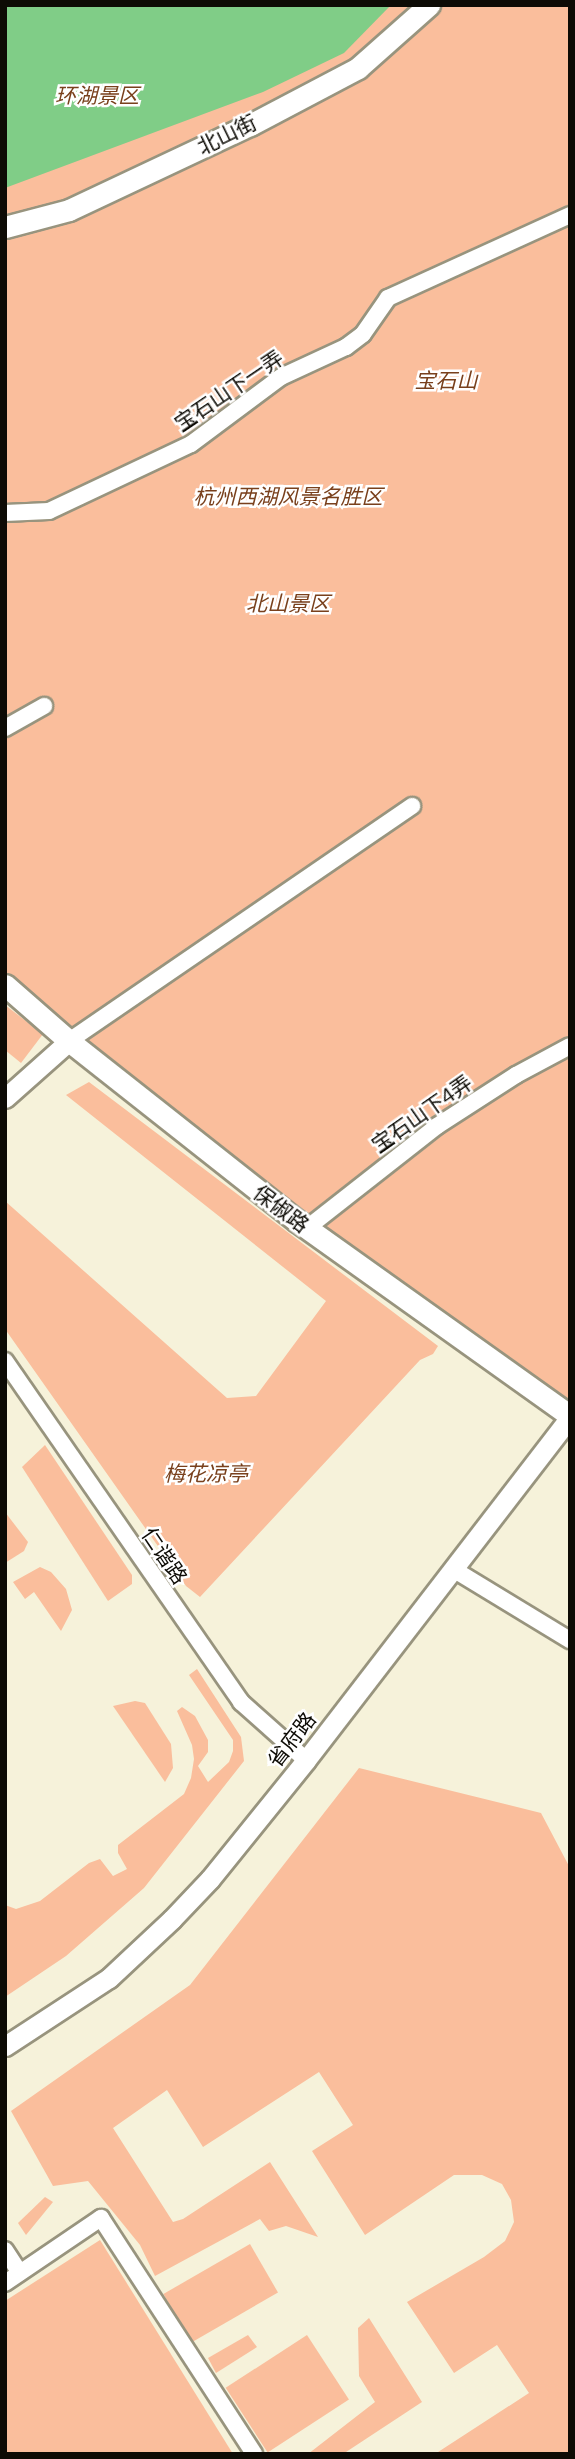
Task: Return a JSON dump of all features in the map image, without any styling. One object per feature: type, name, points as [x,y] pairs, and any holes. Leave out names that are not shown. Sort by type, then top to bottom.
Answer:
[{"type":"main road","name":"北山街","points":[[5,227],[69,210],[298,100],[358,68],[429,5]]},
{"type":"main road","name":"保俶路","points":[[5,985],[69,1041],[307,1228],[570,1417]]},
{"type":"street","name":"宝石山下一弄","points":[[5,513],[49,511],[191,444],[281,377],[346,347],[363,334],[388,298],[570,215]]},
{"type":"street","points":[[5,728],[44,706]]},
{"type":"street","points":[[5,1098],[69,1041],[412,806]]},
{"type":"street","name":"宝石山下4弄","points":[[307,1228],[437,1126],[516,1075],[570,1046]]},
{"type":"street","name":"仁谐路","points":[[5,1361],[241,1702],[306,1760]]},
{"type":"street","name":"省府路","points":[[5,2046],[109,1978],[210,1879],[306,1760],[570,1417]]},
{"type":"street","points":[[453,1569],[570,1640]]},
{"type":"street","points":[[5,2283],[101,2218],[254,2454]]},
{"type":"street","points":[[5,2250],[20,2273]]},
{"type":"green space","name":"北山景区","points":[[5,5],[570,5],[570,1419],[396,1307],[308,1242],[5,988]]},
{"type":"green space","points":[[5,1005],[43,1034],[21,1063],[5,1050]]},
{"type":"green space","name":"梅花凉亭","points":[[89,1082],[438,1346],[433,1354],[420,1360],[200,1597],[186,1586],[5,1329],[5,1201],[227,1398],[256,1396],[326,1301],[66,1095]]},
{"type":"green space","points":[[45,1445],[132,1575],[132,1584],[108,1601],[22,1467]]},
{"type":"green space","points":[[5,1512],[28,1542],[24,1551],[5,1563]]},
{"type":"green space","points":[[40,1567],[51,1572],[66,1589],[72,1610],[61,1631],[34,1592],[25,1599],[13,1582]]},
{"type":"green space","points":[[197,1669],[241,1737],[244,1761],[144,1888],[66,1956],[5,1997],[5,1905],[16,1909],[40,1901],[89,1863],[100,1859],[113,1876],[127,1869],[118,1853],[118,1845],[184,1794],[191,1778],[194,1759],[192,1745],[177,1711],[182,1707],[195,1716],[208,1740],[208,1752],[198,1766],[208,1782],[229,1762],[233,1740],[189,1675]]},
{"type":"green space","points":[[135,1701],[145,1703],[171,1744],[173,1768],[165,1782],[113,1706]]},
{"type":"green space","points":[[359,1768],[541,1813],[570,1868],[570,2454],[435,2454],[529,2393],[497,2345],[454,2373],[407,2302],[484,2257],[505,2241],[514,2222],[511,2200],[502,2184],[482,2175],[454,2175],[365,2235],[312,2151],[353,2125],[319,2072],[203,2147],[167,2090],[113,2128],[173,2222],[183,2219],[270,2162],[318,2237],[286,2226],[269,2231],[260,2219],[155,2276],[140,2245],[88,2181],[53,2186],[11,2111],[190,1985]]},
{"type":"green space","points":[[45,2197],[53,2202],[26,2235],[18,2223]]},
{"type":"green space","points":[[100,2240],[233,2454],[5,2454],[5,2301]]},
{"type":"green space","points":[[250,2244],[278,2292],[191,2342],[163,2294]]},
{"type":"green space","points":[[369,2318],[422,2402],[343,2454],[308,2454],[375,2402],[359,2376],[358,2328]]},
{"type":"green space","points":[[248,2335],[257,2347],[216,2373],[208,2358]]},
{"type":"green space","points":[[307,2335],[349,2400],[268,2452],[226,2388]]},
{"type":"shaded area","name":"环湖景区","points":[[5,5],[391,5],[344,53],[263,92],[5,188]]},
{"type":"park label","name":"宝石山","points":[[446,381]]},
{"type":"park label","name":"杭州西湖风景名胜区","points":[[288,497]]}]
